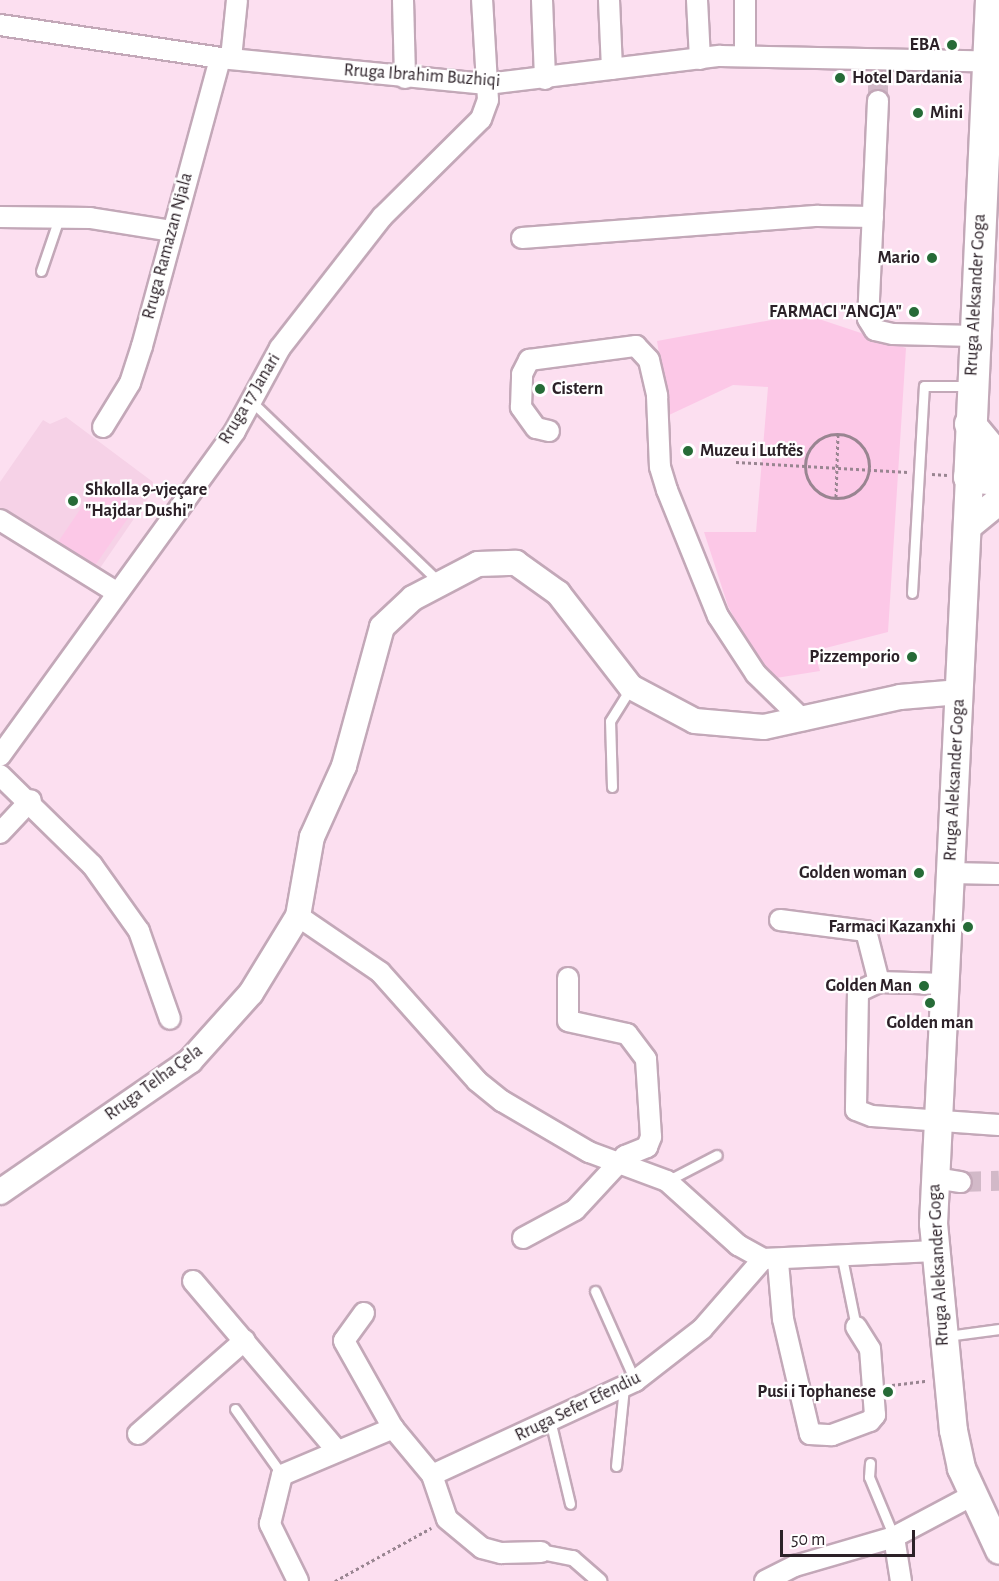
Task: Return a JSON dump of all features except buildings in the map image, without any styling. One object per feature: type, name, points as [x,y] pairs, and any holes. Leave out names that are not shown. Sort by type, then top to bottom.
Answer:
[{"type":"main road","name":"Rruga Aleksander Goga","points":[[990,0],[994,61],[971,386],[960,692],[937,1119],[948,1180],[935,1251],[946,1378],[961,1468],[999,1550]]},
{"type":"main road","points":[[970,424],[999,459]]},
{"type":"main road","points":[[969,477],[999,480]]},
{"type":"main road","points":[[967,526],[999,500]]},
{"type":"street","name":"Rruga Ramazan Njala","points":[[103,427],[130,383],[171,231],[225,58],[237,0]]},
{"type":"street","points":[[403,0],[405,78]]},
{"type":"street","name":"Rruga 17 Janari","points":[[0,756],[116,592],[236,431],[249,400],[280,348],[382,216],[481,119],[488,100],[482,0]]},
{"type":"street","points":[[542,0],[545,79]]},
{"type":"street","points":[[609,0],[612,69]]},
{"type":"street","points":[[698,0],[700,59]]},
{"type":"street","points":[[745,0],[745,57]]},
{"type":"street","name":"Rruga Ibrahim Buzhiqi","points":[[0,25],[225,58],[405,78],[487,84],[700,59],[745,57],[879,63],[994,61]]},
{"type":"street","points":[[878,101],[868,319],[876,330],[974,336]]},
{"type":"street","points":[[522,238],[818,216],[873,217]]},
{"type":"street","points":[[0,217],[59,218],[171,231]]},
{"type":"street","points":[[549,430],[526,420],[522,407],[522,374],[530,360],[636,346],[648,360],[657,396],[660,467],[667,490],[718,616],[756,674],[802,720]]},
{"type":"street","points":[[0,520],[116,592]]},
{"type":"street","points":[[935,1251],[771,1261],[738,1245],[667,1181],[588,1152],[494,1094],[380,972],[298,916],[312,837],[344,766],[382,627],[399,605],[491,560],[506,559],[528,569],[558,593],[631,687],[695,721],[739,727],[802,720],[900,697],[960,692]]},
{"type":"street","points":[[0,774],[31,800],[92,865],[139,931],[170,1019]]},
{"type":"street","points":[[0,833],[31,800]]},
{"type":"street","points":[[951,873],[999,874]]},
{"type":"street","name":"Rruga Telha Çela","points":[[0,1191],[190,1061],[231,1020],[298,916]]},
{"type":"street","points":[[780,920],[866,930],[879,982]]},
{"type":"street","points":[[523,1238],[575,1210],[618,1163],[647,1147],[651,1137],[646,1059],[627,1035],[568,1021],[568,978]]},
{"type":"street","points":[[945,984],[879,982],[861,989],[855,998],[856,1110],[872,1116],[999,1125]]},
{"type":"street","points":[[771,1261],[810,1434],[832,1435],[870,1421],[876,1388],[870,1348],[856,1327]]},
{"type":"street","name":"Rruga Sefer Efendiu","points":[[432,1475],[551,1424],[630,1384],[702,1329],[771,1261]]},
{"type":"street","points":[[193,1281],[337,1451]]},
{"type":"street","points":[[364,1313],[344,1341],[393,1428],[432,1475],[447,1519],[482,1548],[541,1552],[573,1558],[599,1581]]},
{"type":"street","points":[[138,1434],[245,1340]]},
{"type":"street","points":[[298,1581],[270,1524],[282,1475],[393,1428]]},
{"type":"street","points":[[765,1581],[795,1566],[894,1537],[973,1495]]},
{"type":"street","points":[[894,1537],[901,1581]]},
{"type":"lane","points":[[41,271],[59,218]]},
{"type":"lane","points":[[912,593],[924,386],[971,386]]},
{"type":"lane","points":[[249,400],[441,584]]},
{"type":"lane","points":[[612,787],[610,721],[631,687]]},
{"type":"lane","points":[[667,1181],[717,1155]]},
{"type":"lane","points":[[842,1257],[856,1327]]},
{"type":"lane","points":[[595,1291],[630,1384],[616,1466]]},
{"type":"lane","points":[[942,1336],[999,1329]]},
{"type":"lane","points":[[235,1409],[282,1475]]},
{"type":"lane","points":[[551,1424],[570,1504]]},
{"type":"lane","points":[[870,1463],[869,1477],[894,1537]]},
{"type":"path","points":[[836,498],[838,433]]},
{"type":"path","points":[[838,433],[860,443],[869,469],[860,488],[836,498],[816,490],[804,466],[815,442],[838,433]]},
{"type":"path","points":[[736,462],[969,477]]},
{"type":"path","points":[[876,1388],[946,1378]]},
{"type":"path","points":[[335,1581],[447,1519]]},
{"type":"shaded area","points":[[804,314],[906,348],[888,632],[814,651],[820,671],[776,678],[756,660],[728,606],[704,532],[756,532],[768,387],[733,385],[669,415],[657,341]]},
{"type":"shaded area","name":"Shkolla 9-vjeçare \"Hajdar Dushi\"","points":[[66,417],[153,482],[153,491],[98,571],[0,511],[0,482],[43,420],[50,424]]},
{"type":"shaded area","points":[[98,483],[135,508],[94,567],[58,542]]},
{"type":"tunnel","points":[[878,69],[878,101]]},
{"type":"tunnel","points":[[961,1182],[999,1181]]},
{"type":"place","name":"EBA","points":[[952,45]]},
{"type":"place","name":"Hotel Dardania","points":[[840,78]]},
{"type":"place","name":"Mini","points":[[918,113]]},
{"type":"place","name":"Mario","points":[[932,258]]},
{"type":"place","name":"FARMACI \"ANGJA\"","points":[[914,312]]},
{"type":"place","name":"Cistern","points":[[540,389]]},
{"type":"place","name":"Muzeu i Luftës","points":[[688,451]]},
{"type":"place","name":"Shkolla 9-vjeçare \"Hajdar Dushi\"","points":[[73,501]]},
{"type":"place","name":"Pizzemporio","points":[[912,657]]},
{"type":"place","name":"Golden woman","points":[[919,873]]},
{"type":"place","name":"Farmaci Kazanxhi","points":[[968,927]]},
{"type":"place","name":"Golden Man","points":[[924,986]]},
{"type":"place","name":"Golden man","points":[[930,1003]]},
{"type":"place","name":"Pusi i Tophanese","points":[[888,1392]]}]
